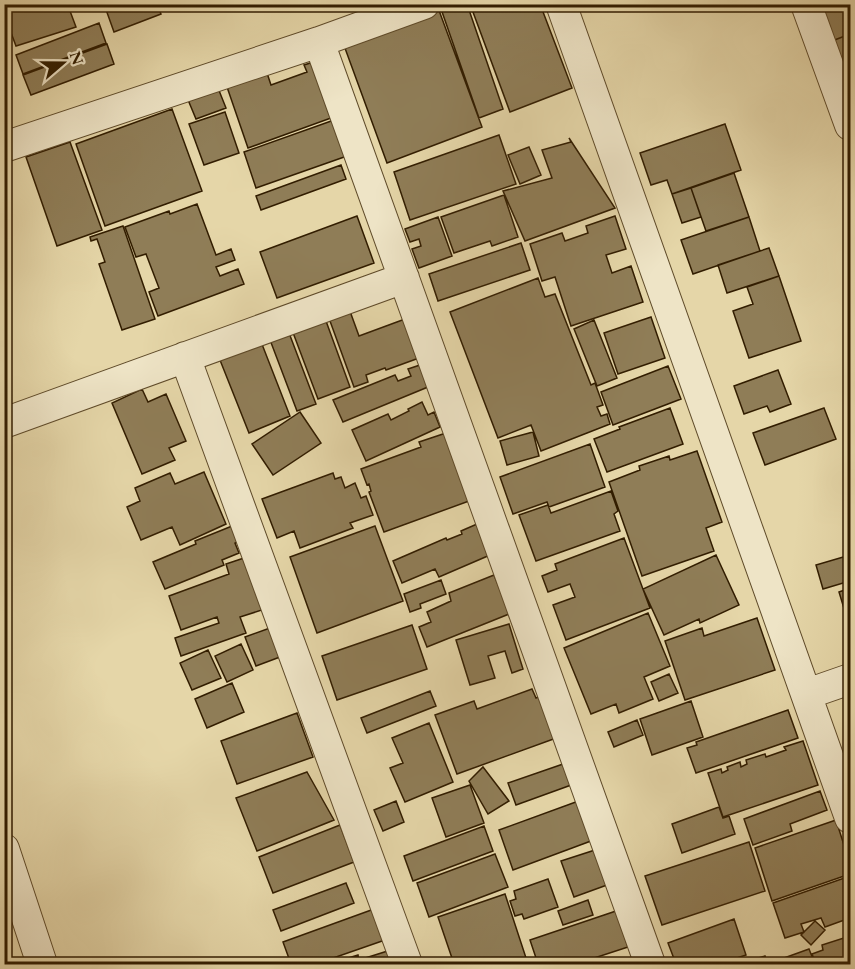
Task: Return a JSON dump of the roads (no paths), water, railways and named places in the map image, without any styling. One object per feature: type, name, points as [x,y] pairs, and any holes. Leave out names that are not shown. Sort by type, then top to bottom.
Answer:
[{"type":"street","points":[[4,147],[319,42],[424,4]]},
{"type":"street","points":[[561,4],[850,818]]},
{"type":"street","points":[[806,4],[850,125]]},
{"type":"street","points":[[319,42],[650,964]]},
{"type":"street","points":[[4,423],[404,278]]},
{"type":"street","points":[[185,357],[407,964]]},
{"type":"street","points":[[807,694],[850,679]]},
{"type":"street","points":[[4,849],[42,964]]}]
